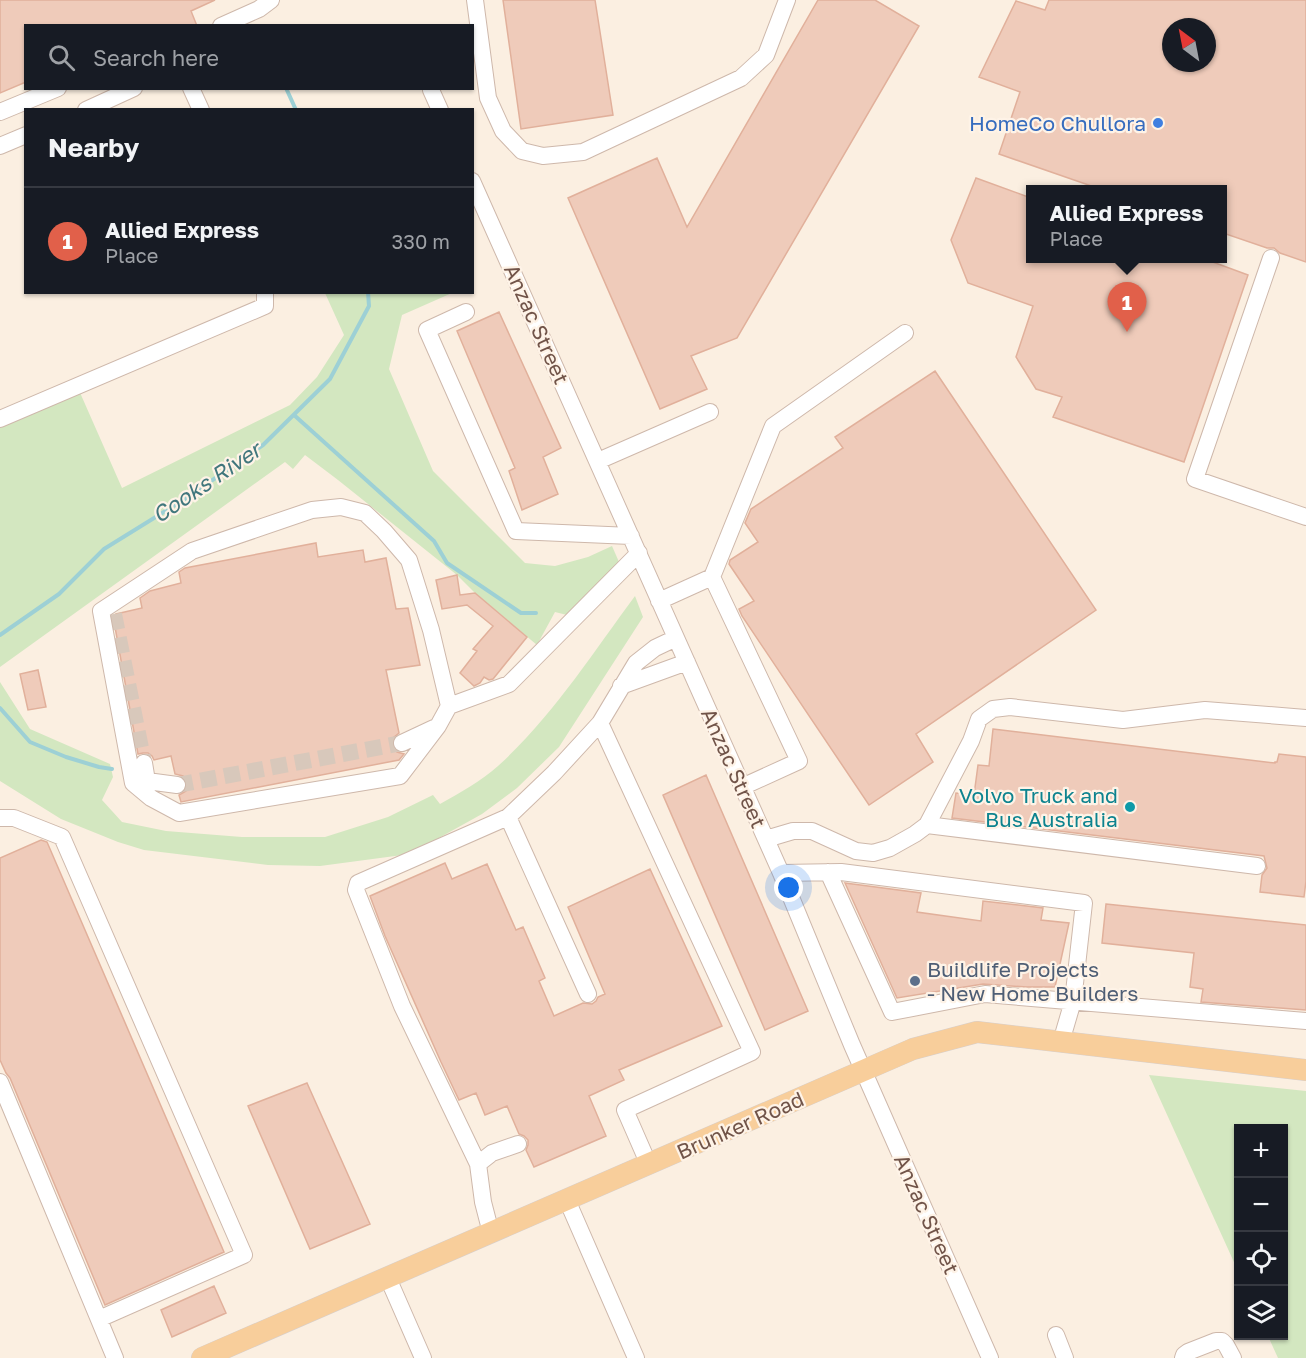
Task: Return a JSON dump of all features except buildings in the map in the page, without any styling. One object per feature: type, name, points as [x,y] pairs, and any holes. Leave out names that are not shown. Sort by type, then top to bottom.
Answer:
[{"type":"main road","name":"Brunker Road","points":[[204,1358],[914,1049],[977,1032],[1306,1070]]},
{"type":"main road","points":[[1233,1062],[1306,1055]]},
{"type":"street","points":[[225,24],[259,9],[271,0]]},
{"type":"street","points":[[475,0],[488,98],[503,131],[522,151],[543,156],[583,152],[741,78],[766,55],[787,0]]},
{"type":"street","points":[[0,112],[53,90]]},
{"type":"street","points":[[90,108],[130,90]]},
{"type":"street","points":[[193,90],[200,108]]},
{"type":"street","points":[[431,90],[439,108]]},
{"type":"street","points":[[0,146],[24,136]]},
{"type":"street","name":"Anzac Street","points":[[474,185],[781,873],[864,1071],[990,1358]]},
{"type":"street","points":[[1271,258],[1195,478],[1306,517]]},
{"type":"street","points":[[0,419],[265,306],[265,294]]},
{"type":"street","points":[[466,312],[427,330],[516,531],[631,536]]},
{"type":"street","points":[[659,601],[712,577],[773,426],[905,333]]},
{"type":"street","points":[[598,461],[710,412]]},
{"type":"street","points":[[341,507],[365,513],[409,560],[431,630],[449,705],[438,726],[400,776],[179,813],[151,798],[140,782],[100,611],[113,609],[192,551],[312,510],[341,507]]},
{"type":"street","points":[[449,705],[509,684],[639,553]]},
{"type":"street","points":[[712,577],[799,761],[742,786]]},
{"type":"street","points":[[491,1233],[483,1202],[478,1164],[402,1006],[356,890],[358,883],[508,817],[600,723],[636,663],[655,648],[676,638]]},
{"type":"street","points":[[621,686],[687,662]]},
{"type":"street","points":[[766,839],[794,831],[812,831],[856,851],[873,854],[890,848],[915,834],[927,825],[971,741],[979,719],[993,709],[1010,707],[1123,720],[1206,710],[1306,718]]},
{"type":"street","points":[[600,723],[752,1052],[625,1110],[649,1165]]},
{"type":"street","points":[[402,743],[438,726]]},
{"type":"street","points":[[140,782],[144,763]]},
{"type":"street","points":[[140,782],[177,785]]},
{"type":"street","points":[[508,817],[588,994]]},
{"type":"street","points":[[0,818],[14,818],[62,837],[244,1255],[99,1319]]},
{"type":"street","points":[[927,825],[1257,866]]},
{"type":"street","points":[[828,872],[892,1012],[985,994],[1306,1021]]},
{"type":"street","points":[[781,873],[841,872],[1083,903],[1073,1001],[1061,1042]]},
{"type":"street","points":[[0,1082],[115,1358]]},
{"type":"street","points":[[478,1164],[492,1153],[519,1144]]},
{"type":"street","points":[[567,1200],[636,1358]]},
{"type":"street","points":[[388,1278],[423,1358]]},
{"type":"street","points":[[1056,1335],[1065,1358]]},
{"type":"street","points":[[1184,1358],[1188,1352],[1216,1341],[1222,1341],[1233,1358]]},
{"type":"green space","points":[[325,294],[450,294],[402,315],[389,369],[433,471],[525,563],[555,566],[588,557],[612,546],[619,562],[567,615],[555,612],[537,645],[457,575],[305,455],[293,469],[285,462],[0,667],[0,410],[74,379],[122,488],[290,405],[317,377],[344,335]]},
{"type":"green space","points":[[635,596],[643,617],[559,747],[517,788],[482,814],[410,854],[320,866],[268,865],[144,850],[61,819],[0,781],[0,682],[30,729],[110,764],[113,777],[102,800],[122,822],[166,831],[242,837],[325,837],[388,817],[433,795],[440,804],[485,777],[518,747],[554,706]]},
{"type":"green space","points":[[1149,1075],[1306,1091],[1306,1358],[1278,1358],[1270,1340],[1288,1340],[1288,1124],[1234,1124],[1234,1262]]},
{"type":"waterway","name":"Cooks River","points":[[287,90],[295,108]]},
{"type":"waterway","name":"Cooks River","points":[[0,635],[59,594],[104,549],[188,497],[263,445],[330,379],[369,306],[368,294]]},
{"type":"waterway","points":[[294,415],[434,541],[447,563],[521,613],[536,613]]},
{"type":"waterway","points":[[0,708],[30,742],[66,757],[112,769]]},
{"type":"tunnel","points":[[114,614],[144,763]]},
{"type":"tunnel","points":[[177,785],[402,743]]},
{"type":"place","name":"HomeCo Chullora","points":[[1158,123]]},
{"type":"place","name":"Allied Express","points":[[1127,332]]},
{"type":"place","name":"Volvo Truck and Bus Australia","points":[[1130,807]]},
{"type":"place","name":"Buildlife Projects - New Home Builders","points":[[915,981]]}]
